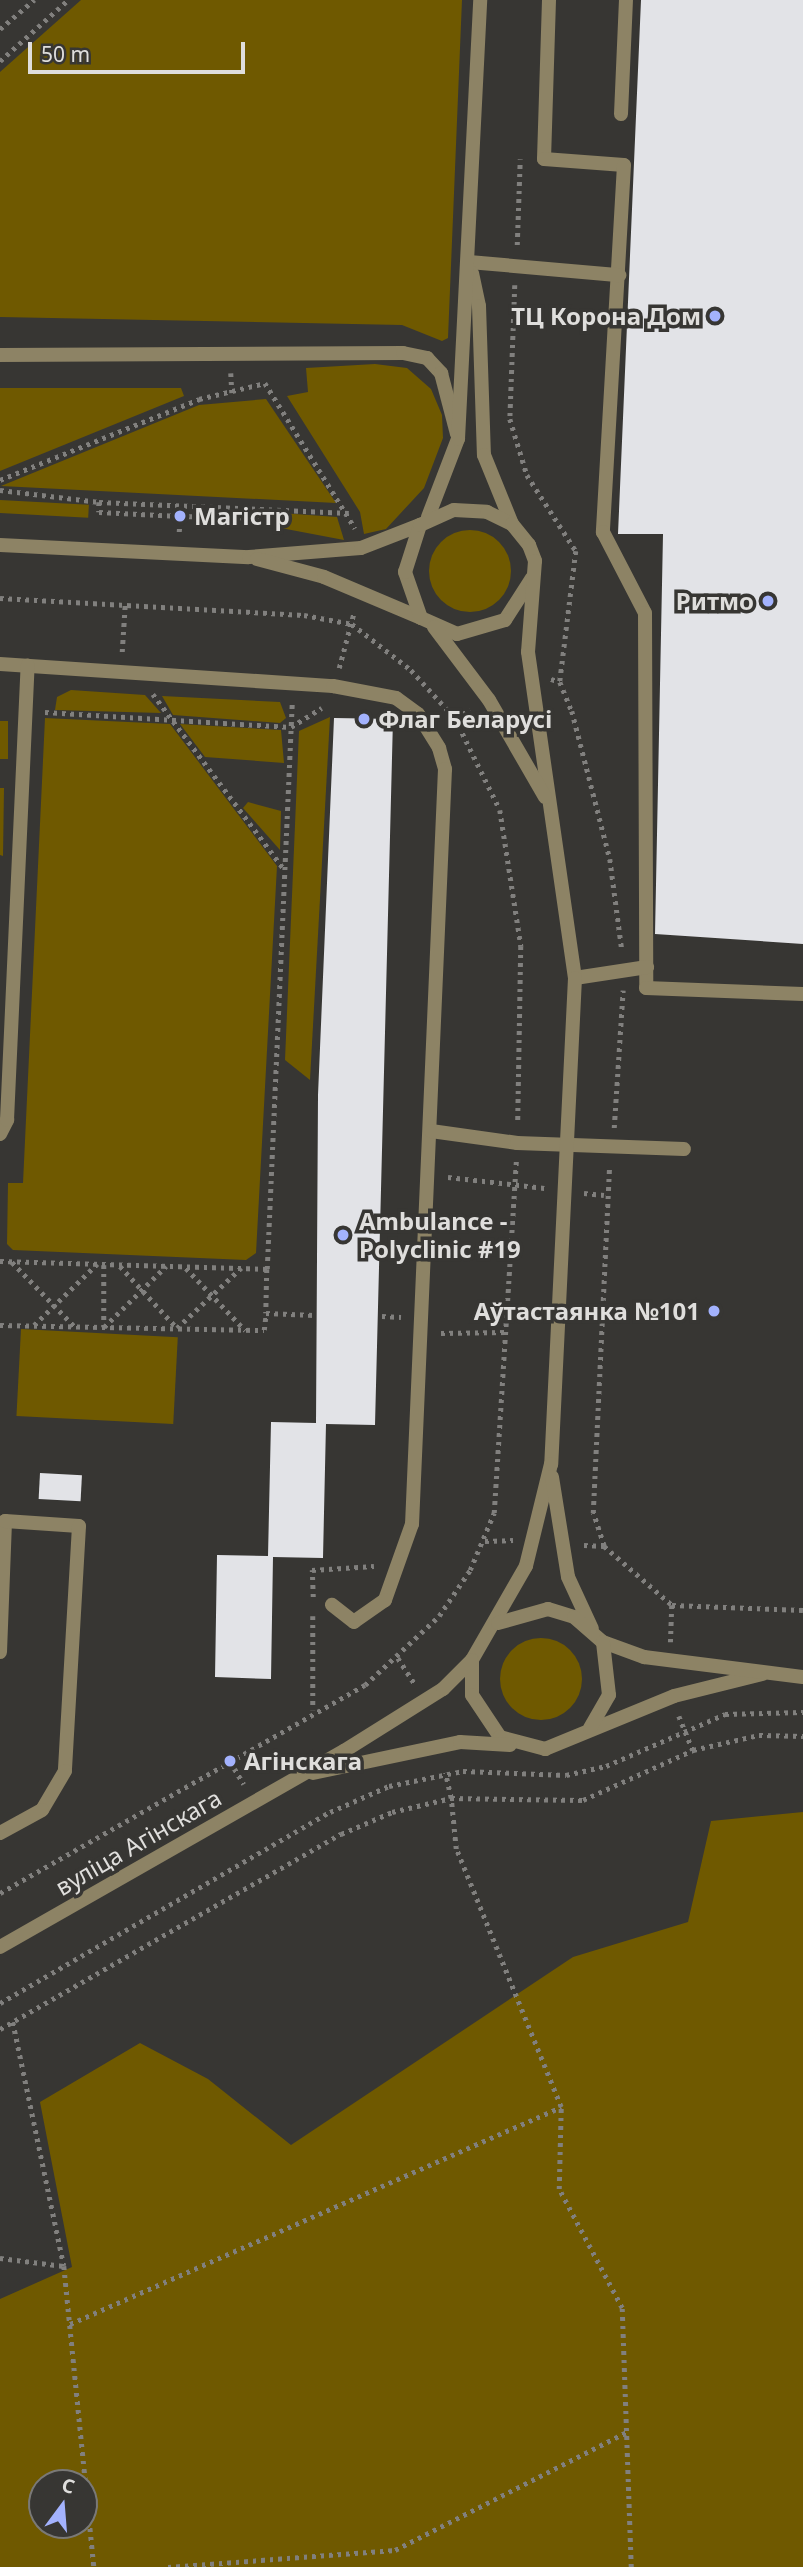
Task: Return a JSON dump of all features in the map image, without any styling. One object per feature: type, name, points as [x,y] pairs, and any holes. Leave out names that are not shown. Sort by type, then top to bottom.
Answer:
[{"type":"street","points":[[421,618],[405,572],[458,439],[469,262],[480,0]]},
{"type":"street","points":[[549,0],[544,159],[624,165],[603,532],[645,613],[646,988],[803,994]]},
{"type":"street","points":[[621,114],[626,0]]},
{"type":"street","points":[[469,262],[516,270],[619,275]]},
{"type":"street","points":[[469,262],[479,306],[484,455],[512,524],[535,561],[528,652],[534,674],[575,978],[551,1464],[535,1539],[496,1624],[472,1660],[472,1695],[485,1723],[522,1747],[568,1744],[587,1732],[674,1696],[762,1674]]},
{"type":"street","points":[[0,355],[403,353],[427,358],[440,373],[458,439]]},
{"type":"street","points":[[0,545],[248,557],[361,548],[424,521],[471,508],[512,524]]},
{"type":"street","points":[[248,557],[324,577],[421,618],[434,627],[457,634],[491,628],[517,608],[532,578]]},
{"type":"street","points":[[434,627],[489,700],[535,777],[553,829]]},
{"type":"street","points":[[0,664],[334,686],[396,698],[432,731],[445,769],[422,1334],[408,1548],[386,1600],[354,1622],[332,1605]]},
{"type":"street","points":[[0,1134],[6,1119],[28,665]]},
{"type":"street","points":[[575,978],[647,967]]},
{"type":"street","points":[[431,1131],[568,1144],[684,1149]]},
{"type":"street","points":[[551,1464],[568,1577],[592,1630],[603,1642],[671,1663],[803,1677]]},
{"type":"street","points":[[0,1651],[5,1521],[79,1526],[65,1771],[42,1810],[0,1833]]},
{"type":"street","points":[[496,1624],[515,1613],[548,1609],[592,1630]]},
{"type":"street","points":[[587,1732],[609,1695],[603,1642]]},
{"type":"street","name":"вуліца Агінскага","points":[[0,1947],[298,1777],[443,1689],[472,1660]]},
{"type":"street","name":"вуліца Агінскага","points":[[298,1777],[460,1742],[522,1747]]},
{"type":"path","points":[[0,29],[34,0]]},
{"type":"path","points":[[0,61],[68,0]]},
{"type":"path","points":[[521,148],[510,419],[527,475],[576,551],[560,682],[610,859],[624,970],[613,1146],[604,1195],[593,1513],[605,1553],[672,1605],[803,1610]]},
{"type":"path","points":[[0,480],[199,399],[265,383],[350,513],[99,502],[0,490]]},
{"type":"path","points":[[99,502],[99,512],[193,516],[261,518],[261,508]]},
{"type":"path","points":[[121,671],[125,604]]},
{"type":"path","points":[[534,674],[560,682]]},
{"type":"path","points":[[140,690],[163,691]]},
{"type":"path","points":[[150,690],[284,869]]},
{"type":"path","points":[[279,698],[306,699]]},
{"type":"path","points":[[45,712],[48,699]]},
{"type":"path","points":[[0,1325],[264,1330],[292,699]]},
{"type":"path","points":[[26,711],[291,727],[333,701],[319,700]]},
{"type":"path","points":[[455,718],[489,700]]},
{"type":"path","points":[[429,1175],[514,1185]]},
{"type":"path","points":[[0,1261],[267,1269]]},
{"type":"path","points":[[11,1262],[75,1326]]},
{"type":"path","points":[[33,1326],[97,1264]]},
{"type":"path","points":[[104,1265],[104,1327]]},
{"type":"path","points":[[119,1265],[177,1328]]},
{"type":"path","points":[[104,1327],[166,1266]]},
{"type":"path","points":[[186,1267],[245,1330]]},
{"type":"path","points":[[177,1328],[241,1268]]},
{"type":"path","points":[[406,1304],[404,1334],[507,1332]]},
{"type":"path","points":[[265,1313],[314,1315]]},
{"type":"path","points":[[382,1316],[405,1317]]},
{"type":"path","points":[[485,1541],[535,1539]]},
{"type":"path","points":[[561,1543],[604,1546]]},
{"type":"path","points":[[0,1893],[313,1710],[313,1570],[387,1563]]},
{"type":"path","points":[[671,1663],[672,1605]]},
{"type":"path","points":[[0,2003],[330,1812],[389,1786],[445,1773],[566,1775],[606,1766],[682,1727],[725,1714],[803,1712]]},
{"type":"path","points":[[0,2029],[341,1834],[392,1812],[451,1798],[583,1800],[693,1749],[759,1735],[803,1736]]},
{"type":"path","points":[[445,1773],[451,1798],[456,1849],[561,2108],[559,2189],[622,2308],[631,2567]]},
{"type":"path","points":[[12,2021],[64,2266],[94,2567]]},
{"type":"path","points":[[70,2324],[561,2108]]},
{"type":"path","points":[[0,2258],[64,2266]]},
{"type":"path","points":[[168,2567],[395,2550],[627,2432]]},
{"type":"shaded area","points":[[81,0],[462,0],[448,338],[442,341],[402,325],[0,317],[0,72]]},
{"type":"shaded area","points":[[375,364],[407,368],[431,389],[442,415],[443,438],[424,488],[386,529],[364,534],[360,512],[287,396],[308,392],[306,368]]},
{"type":"shaded area","points":[[0,388],[181,388],[184,396],[0,471]]},
{"type":"shaded area","points":[[266,399],[336,503],[1,486],[199,405]]},
{"type":"shaded area","points":[[0,500],[89,505],[88,518],[0,513]]},
{"type":"shaded area","points":[[266,512],[337,517],[344,540],[265,525]]},
{"type":"shaded area","points":[[470,530],[486,533],[499,542],[508,555],[511,571],[508,587],[499,600],[486,609],[470,612],[454,609],[441,600],[432,587],[429,571],[432,555],[441,542],[454,533]]},
{"type":"shaded area","points":[[71,690],[145,695],[161,713],[55,710],[57,697]]},
{"type":"shaded area","points":[[162,696],[280,702],[286,718],[280,723],[173,715]]},
{"type":"shaded area","points":[[330,717],[310,1080],[285,1060],[299,731]]},
{"type":"shaded area","points":[[45,718],[170,724],[277,866],[256,1253],[246,1260],[13,1250],[7,1244],[8,1183],[23,1183]]},
{"type":"shaded area","points":[[0,721],[8,721],[8,759],[0,759]]},
{"type":"shaded area","points":[[180,724],[281,730],[284,763],[205,757]]},
{"type":"shaded area","points":[[0,788],[4,788],[3,856],[0,855]]},
{"type":"shaded area","points":[[248,802],[281,811],[280,850],[243,808]]},
{"type":"shaded area","points":[[21,1329],[178,1337],[173,1424],[16,1416]]},
{"type":"shaded area","points":[[541,1638],[557,1641],[570,1650],[579,1663],[582,1679],[579,1695],[570,1708],[557,1717],[541,1720],[525,1717],[512,1708],[503,1695],[500,1679],[503,1663],[512,1650],[525,1641]]},
{"type":"shaded area","points":[[803,1812],[803,2567],[0,2567],[0,2299],[72,2267],[40,2102],[140,2043],[208,2079],[291,2145],[573,1957],[688,1922],[711,1821]]},
{"type":"building","name":"ТЦ Корона Дом","points":[[641,0],[803,0],[803,944],[655,934],[663,534],[618,534]]},
{"type":"building","points":[[334,718],[393,719],[375,1425],[326,1424],[323,1558],[273,1557],[271,1679],[215,1677],[217,1555],[268,1556],[271,1422],[316,1423],[318,1095]]},
{"type":"building","points":[[40,1473],[82,1475],[81,1501],[39,1499]]},
{"type":"place","name":"ТЦ Корона Дом","points":[[715,316]]},
{"type":"place","name":"Магістр","points":[[180,516]]},
{"type":"place","name":"Ритмо","points":[[768,601]]},
{"type":"place","name":"Флаг Беларусі","points":[[364,719]]},
{"type":"place","name":"Ambulance - Polyclinic #19","points":[[343,1235]]},
{"type":"place","name":"Аўтастаянка №101","points":[[714,1311]]},
{"type":"place","name":"Агінскага","points":[[230,1761]]}]
